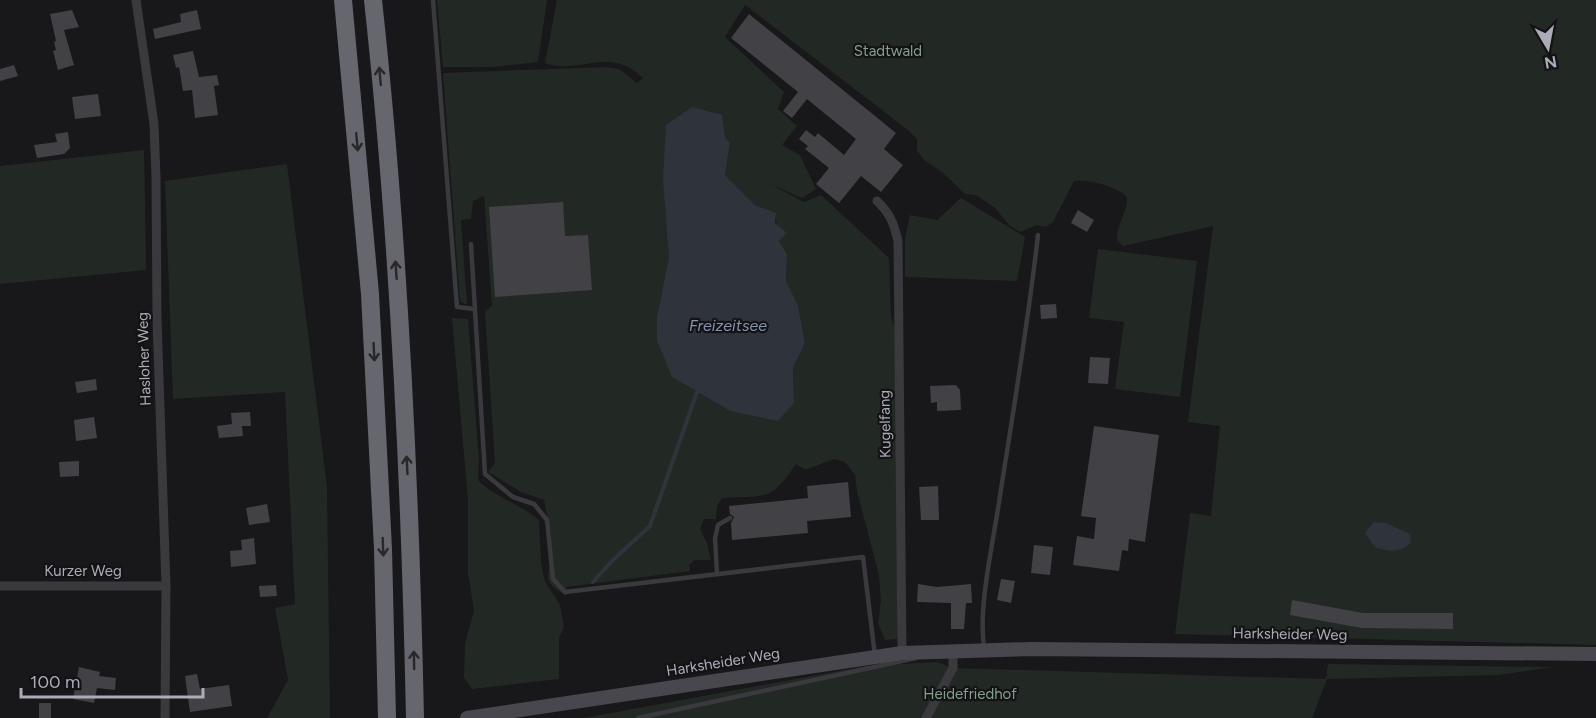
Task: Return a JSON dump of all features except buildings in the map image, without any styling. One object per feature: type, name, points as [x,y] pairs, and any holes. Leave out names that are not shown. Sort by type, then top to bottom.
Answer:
[{"type":"highway","points":[[344,0],[370,294],[383,549],[387,718]]},
{"type":"highway","points":[[373,0],[402,356],[411,548],[415,718]]},
{"type":"main road","name":"Harksheider Weg","points":[[467,718],[902,652],[985,650],[1596,654]]},
{"type":"street","name":"Hasloher Weg","points":[[136,0],[154,124],[157,319],[166,586],[165,718]]},
{"type":"street","name":"Kugelfang","points":[[877,201],[890,216],[898,241],[902,652]]},
{"type":"street","name":"Kurzer Weg","points":[[0,586],[166,586]]},
{"type":"street","points":[[926,718],[953,668],[949,651]]},
{"type":"lane","points":[[433,0],[457,306],[475,309]]},
{"type":"lane","points":[[985,650],[982,632],[989,569],[1038,235]]},
{"type":"lane","points":[[471,244],[484,474],[513,496],[534,504],[547,520],[554,579],[565,592],[863,557],[875,656]]},
{"type":"lane","points":[[717,574],[714,538],[718,525],[730,518]]},
{"type":"lane","points":[[638,718],[949,651]]},
{"type":"green space","points":[[437,0],[547,0],[538,62],[493,67],[443,67]]},
{"type":"green space","name":"Stadtwald","points":[[557,0],[1596,0],[1596,645],[1175,634],[1190,513],[1211,516],[1220,426],[1188,422],[1213,226],[1123,246],[1117,240],[1117,234],[1126,208],[1127,197],[1110,187],[1094,182],[1074,181],[1053,222],[1046,227],[1037,225],[1020,232],[1009,225],[995,208],[976,195],[965,194],[942,172],[924,160],[917,151],[917,139],[908,130],[745,5],[725,37],[784,92],[778,109],[797,126],[782,145],[800,155],[816,189],[802,198],[770,184],[804,202],[821,195],[889,258],[891,317],[898,336],[897,639],[885,640],[878,623],[881,601],[879,575],[855,475],[845,462],[834,459],[805,470],[796,464],[780,485],[766,494],[722,498],[717,506],[716,519],[704,519],[700,529],[707,543],[711,560],[694,560],[689,565],[690,571],[566,587],[566,596],[552,586],[548,579],[551,533],[544,500],[521,492],[488,472],[495,463],[485,312],[492,305],[484,196],[473,201],[471,219],[461,220],[467,304],[465,304],[460,301],[443,73],[607,67],[619,69],[637,83],[643,78],[630,68],[618,63],[558,66],[545,63]],"holes":[[[730,143],[725,175],[755,205],[775,213],[779,241],[787,254],[786,281],[798,305],[805,343],[793,368],[794,403],[730,411],[672,377],[657,317],[669,257]]]},
{"type":"green space","points":[[144,150],[146,270],[0,284],[0,166]]},
{"type":"green space","points":[[287,164],[327,487],[330,718],[267,718],[288,680],[275,608],[295,604],[285,392],[173,399],[165,181]]},
{"type":"green space","points":[[961,198],[1025,237],[1017,281],[905,277],[905,239],[910,215],[937,220]]},
{"type":"green space","points":[[1098,249],[1197,261],[1180,397],[1115,389],[1124,322],[1089,318]]},
{"type":"green space","points":[[452,318],[468,319],[479,460],[478,480],[493,492],[539,520],[541,564],[545,581],[560,605],[564,627],[559,638],[559,679],[472,689],[464,677],[465,643],[474,611],[468,573],[468,500]]},
{"type":"green space","name":"Heidefriedhof","points":[[937,662],[953,668],[1326,679],[1328,664],[1553,667],[1499,675],[1327,679],[1312,718],[584,718],[866,666]]},
{"type":"water","name":"Freizeitsee","points":[[692,107],[722,115],[725,138],[730,143],[725,175],[755,205],[776,213],[775,223],[787,233],[779,241],[787,254],[786,281],[798,305],[805,343],[793,368],[794,403],[778,421],[730,411],[672,377],[657,340],[657,317],[669,257],[663,179],[666,125]]},
{"type":"water","points":[[1374,522],[1386,523],[1410,534],[1411,542],[1403,548],[1394,550],[1375,547],[1365,533]]},
{"type":"waterway","points":[[593,582],[650,526],[697,392]]}]
